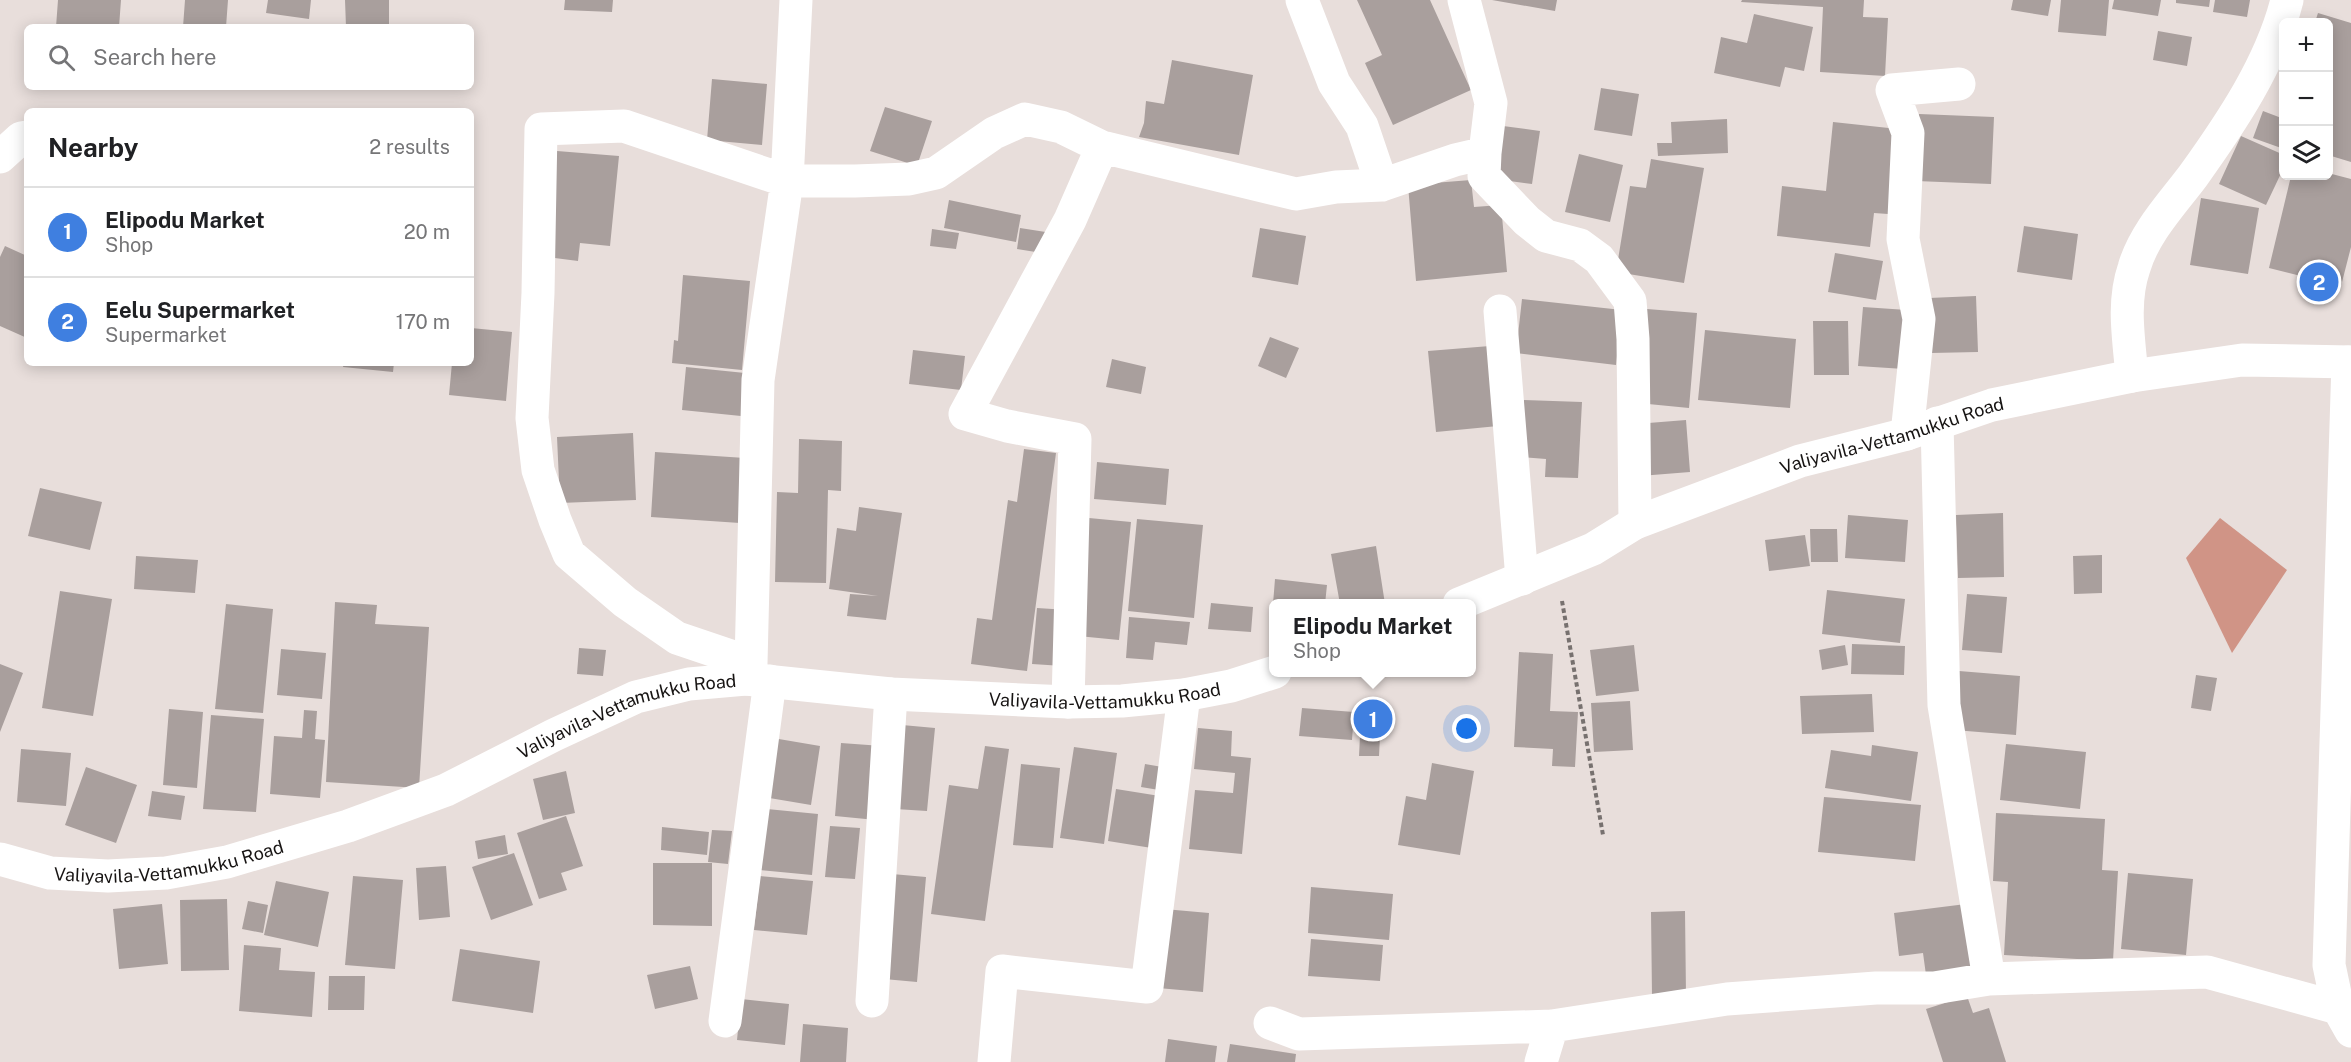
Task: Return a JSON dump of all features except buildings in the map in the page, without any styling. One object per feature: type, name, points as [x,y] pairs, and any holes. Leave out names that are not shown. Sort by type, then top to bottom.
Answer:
[{"type":"street","points":[[725,1021],[756,674],[758,380],[787,181],[796,0]]},
{"type":"street","points":[[1302,0],[1334,83],[1362,126],[1383,185]]},
{"type":"street","points":[[1464,0],[1491,103],[1484,176],[1527,221],[1546,236],[1580,245],[1599,259],[1630,301],[1633,339],[1635,523]]},
{"type":"street","points":[[2132,376],[2126,312],[2134,267],[2158,221],[2239,110],[2283,15],[2286,0]]},
{"type":"street","points":[[1907,434],[1919,319],[1903,239],[1908,133],[1892,90],[1959,84]]},
{"type":"street","points":[[756,674],[678,638],[625,602],[569,554],[555,520],[538,470],[532,418],[538,293],[541,129],[624,126],[787,181],[909,179],[936,173],[994,133],[1025,119],[1062,127],[1102,147],[1296,194],[1336,187],[1383,185],[1455,160],[1485,153]]},
{"type":"street","points":[[0,157],[24,138]]},
{"type":"street","points":[[1068,702],[1075,439],[1007,426],[965,414],[1070,220],[1102,147]]},
{"type":"street","points":[[1500,311],[1522,579]]},
{"type":"street","name":"Valiyavila-Vettamukku Road","points":[[1470,599],[1593,549],[1635,523],[1800,461],[1907,434],[1992,405],[2132,376],[2242,360],[2350,362]]},
{"type":"street","points":[[2344,1019],[2329,965],[2350,362]]},
{"type":"street","points":[[1937,423],[1944,705],[1989,979]]},
{"type":"street","name":"Valiyavila-Vettamukku Road","points":[[0,859],[50,873],[108,876],[165,873],[227,862],[348,826],[446,790],[554,735],[636,697],[689,684],[756,674],[891,694],[1068,702],[1122,701],[1184,695],[1231,686],[1269,674]]},
{"type":"street","points":[[872,1001],[891,694]]},
{"type":"street","points":[[994,1062],[1002,971],[1147,987],[1184,695]]},
{"type":"street","points":[[1270,1023],[1299,1034],[1552,1026],[1727,999],[1876,988],[1934,988],[1989,979],[2207,972],[2344,1019]]},
{"type":"street","points":[[1541,1062],[1552,1026]]},
{"type":"path","points":[[1556,565],[1603,835]]},
{"type":"shaded area","points":[[2220,518],[2287,570],[2232,653],[2186,558]]},
{"type":"place","name":"Eelu Supermarket","points":[[2319,282]]},
{"type":"place","name":"Elipodu Market","points":[[1373,719]]}]
